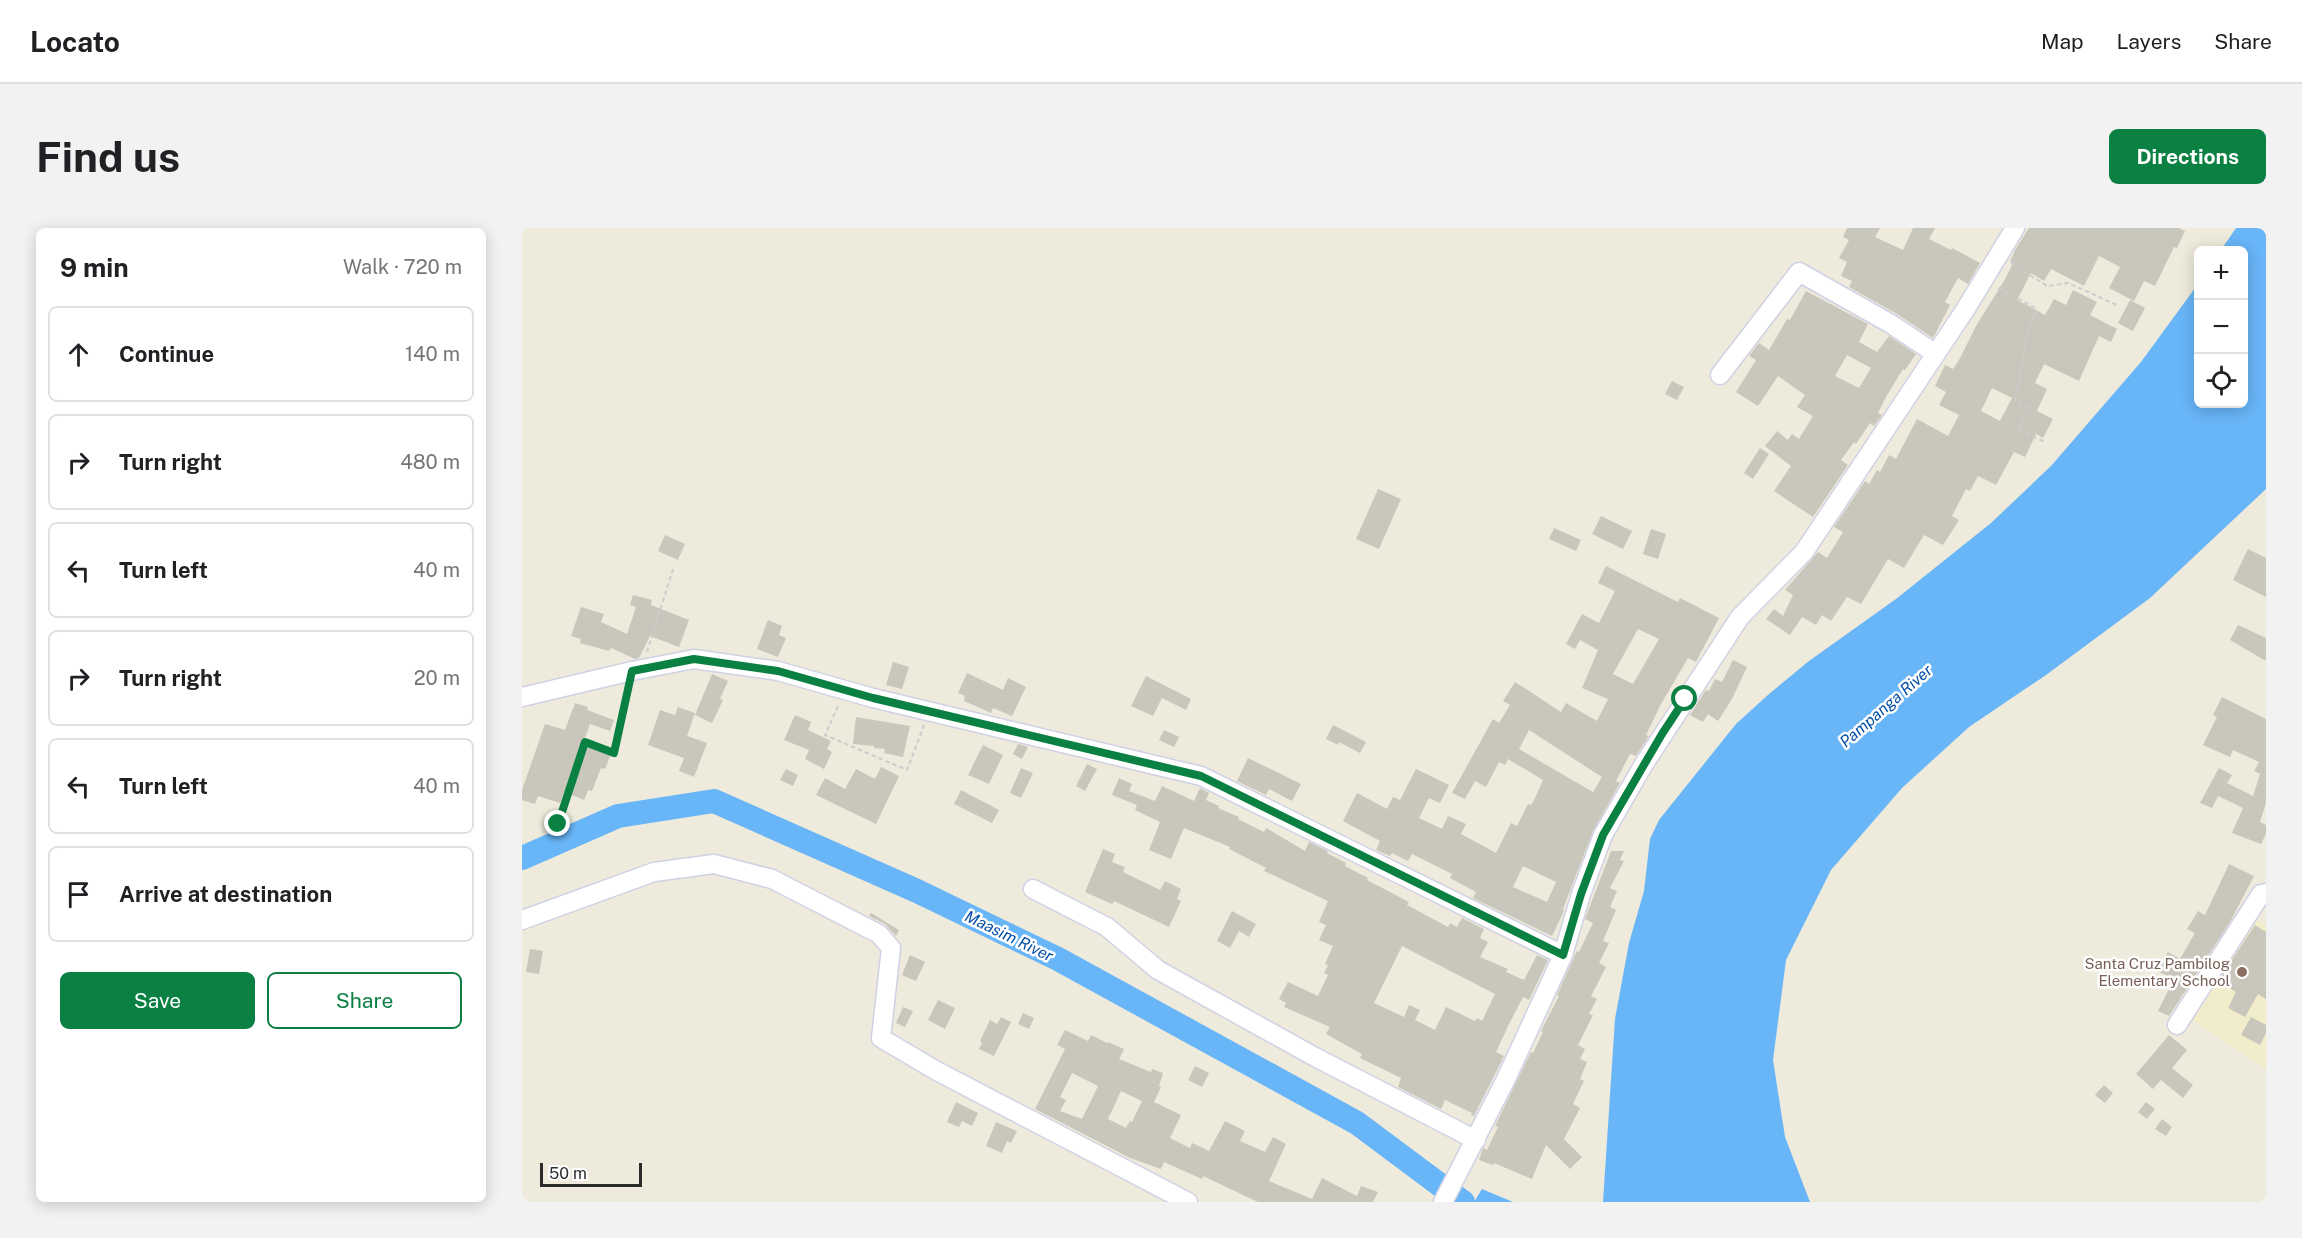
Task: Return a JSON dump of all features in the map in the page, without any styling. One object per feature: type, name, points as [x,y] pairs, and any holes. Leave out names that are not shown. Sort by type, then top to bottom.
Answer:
[{"type":"street","points":[[1443,1202],[1473,1146],[1563,955],[1581,894],[1603,835],[1662,734],[1740,617],[1804,552],[1936,354],[2015,228]]},
{"type":"street","points":[[1720,375],[1799,272],[1891,324],[1936,354]]},
{"type":"street","points":[[522,697],[694,659],[778,671],[929,711],[1201,776],[1563,955]]},
{"type":"street","points":[[522,920],[654,872],[714,864],[771,879],[879,934],[891,948],[881,1038],[935,1070],[1188,1202]]},
{"type":"street","points":[[1032,889],[1107,927],[1158,970],[1473,1146]]},
{"type":"street","points":[[2178,1025],[2260,894],[2266,893]]},
{"type":"path","points":[[1998,255],[2047,286],[2068,283],[2117,305]]},
{"type":"path","points":[[1983,279],[2037,309],[2028,330],[2015,401],[2029,408],[2018,429],[2045,442]]},
{"type":"path","points":[[558,824],[585,742],[614,753],[632,671],[645,657],[674,566]]},
{"type":"path","points":[[845,690],[825,735],[907,770],[929,711]]},
{"type":"shaded area","name":"Santa Cruz Pambilog Elementary School","points":[[2252,917],[2266,926],[2266,1069],[2191,1019]]},
{"type":"water","name":"Pampanga River","points":[[2236,228],[2266,228],[2266,489],[2150,598],[2046,675],[1969,727],[1902,788],[1831,870],[1786,960],[1773,1060],[1785,1137],[1810,1202],[1603,1202],[1615,1019],[1629,943],[1644,891],[1650,839],[1659,820],[1736,724],[1769,694],[1809,661],[1896,599],[1991,523],[2051,466],[2141,362],[2194,289],[2194,408],[2248,408],[2248,246],[2224,246]]},
{"type":"water","points":[[1482,1189],[1513,1202],[1474,1202]]},
{"type":"building","points":[[1847,228],[1880,228],[1875,237],[1903,250],[1913,228],[1935,228],[1929,239],[1980,263],[1968,284],[1958,278],[1945,302],[1950,305],[1933,338],[1897,314],[1849,287],[1852,281],[1841,276],[1847,262],[1839,258],[1849,240],[1843,237]]},
{"type":"building","points":[[2029,228],[2179,228],[2185,231],[2177,248],[2174,247],[2155,286],[2144,281],[2134,301],[2109,288],[2120,267],[2099,256],[2084,286],[2051,269],[2044,281],[2031,273],[2017,300],[2045,315],[2054,299],[2066,305],[2073,290],[2097,302],[2090,315],[2117,329],[2111,342],[2099,336],[2079,381],[2044,364],[2035,383],[2047,389],[2037,411],[2053,419],[2043,438],[2036,434],[2025,457],[2014,452],[1996,485],[1978,476],[1970,491],[1966,489],[1952,516],[1959,520],[1943,545],[1924,535],[1904,568],[1888,559],[1861,604],[1847,597],[1831,621],[1822,615],[1816,625],[1802,617],[1790,635],[1766,619],[1774,609],[1783,616],[1793,595],[1785,590],[1818,552],[1827,558],[1843,532],[1834,527],[1865,481],[1869,484],[1877,470],[1880,472],[1889,455],[1896,459],[1917,419],[1948,436],[1959,415],[1939,405],[1946,392],[1935,386],[1945,365],[1953,369],[1959,360],[1976,326],[2004,281],[2013,263],[2010,262]],"holes":[[[1992,388],[2012,398],[2000,421],[1981,411]]]},
{"type":"building","points":[[1806,291],[1868,324],[1859,342],[1877,352],[1889,336],[1916,354],[1905,370],[1903,369],[1886,397],[1878,413],[1882,415],[1874,426],[1870,423],[1856,444],[1854,442],[1841,460],[1848,465],[1813,517],[1774,491],[1791,466],[1765,446],[1777,431],[1788,440],[1792,434],[1799,439],[1813,416],[1797,407],[1805,395],[1778,376],[1758,406],[1736,392],[1756,360],[1749,356],[1759,343],[1769,350],[1787,319],[1790,320]],"holes":[[[1847,355],[1871,368],[1859,388],[1835,376]]]},
{"type":"building","points":[[2130,300],[2145,308],[2133,331],[2118,323]]},
{"type":"building","points":[[1672,381],[1684,387],[1677,400],[1665,394]]},
{"type":"building","points":[[1760,448],[1769,454],[1753,479],[1744,473]]},
{"type":"building","points":[[1378,489],[1401,499],[1379,549],[1356,539]]},
{"type":"building","points":[[1601,516],[1632,531],[1623,549],[1592,534]]},
{"type":"building","points":[[1554,528],[1581,540],[1576,551],[1549,539]]},
{"type":"building","points":[[1651,529],[1666,534],[1658,559],[1643,554]]},
{"type":"building","points":[[665,535],[685,544],[678,560],[658,551]]},
{"type":"building","points":[[2248,549],[2266,558],[2266,597],[2233,580]]},
{"type":"building","points":[[1606,566],[1678,602],[1680,598],[1719,618],[1696,662],[1688,658],[1661,704],[1646,735],[1649,736],[1636,756],[1630,754],[1616,781],[1620,783],[1593,831],[1564,911],[1552,936],[1473,898],[1476,892],[1450,878],[1452,874],[1412,854],[1408,861],[1392,853],[1390,856],[1376,850],[1380,841],[1343,821],[1357,793],[1387,809],[1393,797],[1400,800],[1416,769],[1449,785],[1440,803],[1429,798],[1419,818],[1442,829],[1448,816],[1466,824],[1461,834],[1496,853],[1511,823],[1517,826],[1528,804],[1531,805],[1534,800],[1543,780],[1508,759],[1505,765],[1499,762],[1486,787],[1475,781],[1465,799],[1452,793],[1493,719],[1499,723],[1510,705],[1503,701],[1515,682],[1561,712],[1566,703],[1597,721],[1608,699],[1582,688],[1598,650],[1580,640],[1575,649],[1566,644],[1582,614],[1599,623],[1615,591],[1598,583]],"holes":[[[1638,629],[1659,639],[1633,684],[1613,674]],[[1529,730],[1602,777],[1593,792],[1519,749]],[[1523,866],[1556,882],[1547,902],[1513,887]]]},
{"type":"building","points":[[633,595],[652,600],[651,605],[689,620],[679,647],[650,636],[639,658],[635,659],[611,648],[609,651],[580,643],[581,639],[571,636],[581,607],[604,614],[601,622],[627,634],[636,607],[630,605]]},
{"type":"building","points":[[768,620],[782,626],[779,635],[786,638],[778,657],[757,649]]},
{"type":"building","points":[[2238,625],[2266,638],[2266,661],[2230,640]]},
{"type":"building","points":[[1733,660],[1747,667],[1732,699],[1718,721],[1708,714],[1703,722],[1690,715],[1706,690],[1709,691],[1715,679],[1722,682]]},
{"type":"building","points":[[893,662],[909,667],[902,689],[886,685]]},
{"type":"building","points":[[967,673],[1003,690],[1008,678],[1026,687],[1012,716],[993,708],[991,713],[964,701],[965,696],[958,693]]},
{"type":"building","points":[[712,674],[728,681],[720,699],[723,700],[712,723],[695,715]]},
{"type":"building","points":[[1146,676],[1191,699],[1186,710],[1162,698],[1153,716],[1131,706]]},
{"type":"building","points":[[2222,697],[2266,719],[2266,803],[2260,822],[2266,825],[2266,834],[2261,844],[2232,833],[2243,808],[2218,796],[2212,808],[2200,803],[2219,768],[2232,775],[2227,783],[2253,796],[2260,774],[2254,771],[2259,762],[2233,750],[2230,757],[2203,745],[2217,717],[2213,715]]},
{"type":"building","points":[[575,703],[614,720],[610,731],[590,724],[583,743],[611,754],[605,769],[601,768],[592,791],[588,790],[584,800],[564,792],[560,803],[538,796],[535,804],[522,800],[522,790],[545,724],[565,730]]},
{"type":"building","points":[[678,707],[695,713],[687,736],[707,743],[694,777],[679,771],[684,758],[648,745],[660,710],[675,715]]},
{"type":"building","points":[[795,715],[811,722],[808,730],[831,741],[827,749],[832,752],[824,769],[805,759],[809,750],[784,740]]},
{"type":"building","points":[[856,717],[910,726],[903,757],[884,753],[885,749],[874,748],[874,746],[853,744]]},
{"type":"building","points":[[1333,725],[1366,742],[1360,753],[1339,742],[1338,745],[1326,739]]},
{"type":"building","points":[[1164,730],[1179,737],[1174,747],[1159,740]]},
{"type":"building","points":[[1018,744],[1028,747],[1022,759],[1013,754]]},
{"type":"building","points":[[983,745],[1003,755],[989,784],[968,775]]},
{"type":"building","points":[[1248,758],[1301,784],[1292,801],[1269,789],[1266,795],[1237,781]]},
{"type":"building","points":[[1087,764],[1097,769],[1085,791],[1076,786]]},
{"type":"building","points":[[881,767],[899,776],[876,824],[816,795],[825,778],[845,789],[856,769],[875,779]]},
{"type":"building","points":[[1021,768],[1033,773],[1021,798],[1010,793]]},
{"type":"building","points":[[786,769],[798,775],[793,786],[780,780]]},
{"type":"building","points":[[1119,778],[1132,784],[1129,791],[1155,801],[1162,786],[1194,801],[1200,788],[1209,793],[1206,800],[1219,806],[1218,808],[1264,832],[1266,828],[1305,851],[1309,842],[1328,851],[1327,853],[1346,863],[1345,866],[1368,878],[1367,880],[1409,902],[1407,905],[1448,927],[1450,923],[1457,927],[1462,918],[1484,929],[1480,938],[1488,942],[1480,957],[1508,969],[1506,972],[1524,980],[1537,955],[1548,960],[1529,1000],[1523,997],[1509,1024],[1496,1052],[1504,1056],[1474,1116],[1445,1100],[1441,1109],[1398,1087],[1401,1078],[1360,1058],[1362,1054],[1326,1034],[1330,1027],[1284,1007],[1286,1003],[1279,999],[1288,982],[1318,996],[1328,975],[1324,973],[1328,965],[1325,964],[1333,946],[1319,940],[1326,925],[1319,922],[1328,901],[1264,871],[1266,868],[1229,849],[1230,847],[1184,828],[1171,859],[1149,850],[1160,822],[1135,810],[1137,805],[1112,795]],"holes":[[[1402,946],[1495,994],[1482,1021],[1477,1018],[1475,1021],[1446,1007],[1435,1030],[1415,1020],[1420,1010],[1409,1005],[1404,1017],[1374,1003]]]},
{"type":"building","points":[[961,790],[999,810],[992,823],[954,804]]},
{"type":"building","points":[[1103,849],[1115,854],[1112,862],[1125,867],[1123,872],[1160,890],[1165,881],[1181,889],[1177,899],[1181,901],[1169,927],[1114,901],[1112,904],[1085,892]]},
{"type":"building","points":[[1611,851],[1624,851],[1620,860],[1624,861],[1610,888],[1617,891],[1610,907],[1616,910],[1603,941],[1609,943],[1599,963],[1606,967],[1591,996],[1597,999],[1589,1014],[1593,1015],[1578,1045],[1585,1049],[1580,1059],[1587,1062],[1580,1079],[1584,1081],[1573,1104],[1580,1108],[1564,1139],[1582,1157],[1570,1169],[1546,1145],[1532,1179],[1494,1163],[1493,1165],[1479,1160],[1483,1148],[1487,1150],[1498,1127],[1495,1126],[1531,1052],[1533,1053],[1575,955],[1577,951],[1579,952],[1593,923],[1585,919]]},
{"type":"building","points":[[2229,864],[2254,876],[2230,922],[2169,1016],[2158,1011],[2171,985],[2166,982],[2169,977],[2158,971],[2168,952],[2180,959],[2195,933],[2187,929],[2198,911],[2205,915]]},
{"type":"building","points":[[1232,911],[1256,924],[1249,937],[1239,931],[1230,948],[1217,941]]},
{"type":"building","points":[[871,913],[899,930],[896,936],[885,924],[869,916]]},
{"type":"building","points":[[2255,925],[2266,932],[2266,999],[2258,994],[2245,1017],[2228,1008],[2236,992],[2221,983],[2223,979],[2220,978]]},
{"type":"building","points":[[530,949],[543,951],[539,974],[526,972]]},
{"type":"building","points":[[910,955],[925,962],[916,981],[902,975]]},
{"type":"building","points":[[938,1000],[955,1008],[945,1029],[928,1020]]},
{"type":"building","points":[[903,1007],[913,1011],[905,1027],[896,1023]]},
{"type":"building","points":[[1023,1013],[1034,1018],[1029,1029],[1018,1024]]},
{"type":"building","points":[[1001,1017],[1011,1022],[994,1056],[979,1049],[982,1043],[980,1041],[990,1020],[997,1024]]},
{"type":"building","points":[[2251,1017],[2266,1025],[2266,1033],[2260,1045],[2241,1035]]},
{"type":"building","points":[[1065,1030],[1088,1041],[1091,1035],[1124,1049],[1119,1059],[1151,1072],[1152,1069],[1163,1073],[1159,1086],[1161,1087],[1154,1102],[1181,1115],[1170,1138],[1190,1148],[1192,1143],[1209,1151],[1225,1121],[1245,1131],[1240,1141],[1265,1152],[1273,1137],[1286,1144],[1269,1181],[1312,1199],[1322,1178],[1357,1196],[1361,1186],[1378,1192],[1373,1202],[1258,1202],[1203,1176],[1202,1179],[1164,1162],[1161,1169],[1130,1158],[1035,1109],[1065,1049],[1057,1045]],"holes":[[[1072,1073],[1098,1086],[1082,1119],[1060,1111],[1066,1100],[1060,1097]],[[1121,1091],[1142,1101],[1132,1122],[1130,1121],[1126,1128],[1108,1119]]]},
{"type":"building","points":[[2169,1035],[2187,1050],[2172,1068],[2193,1085],[2183,1098],[2161,1080],[2153,1089],[2136,1074]]},
{"type":"building","points":[[1195,1066],[1209,1073],[1202,1087],[1188,1080]]},
{"type":"building","points":[[2104,1085],[2113,1093],[2105,1103],[2095,1095]]},
{"type":"building","points":[[956,1102],[978,1113],[972,1126],[962,1121],[959,1127],[947,1122]]},
{"type":"building","points":[[2146,1102],[2155,1109],[2147,1119],[2138,1112]]},
{"type":"building","points":[[2162,1119],[2172,1127],[2166,1136],[2155,1129]]},
{"type":"building","points":[[996,1122],[1017,1131],[1011,1143],[1007,1141],[1002,1153],[986,1146]]},
{"type":"waterway","name":"Maasim River","points":[[522,858],[618,816],[714,801],[917,891],[1058,959],[1357,1123],[1463,1202]]},
{"type":"place","name":"Santa Cruz Pambilog Elementary School","points":[[2242,972]]},
{"type":"route","points":[[558,824],[585,742],[614,753],[632,671],[694,659],[778,671],[873,698],[1201,776],[1563,955],[1581,894],[1603,835],[1685,699]]}]
